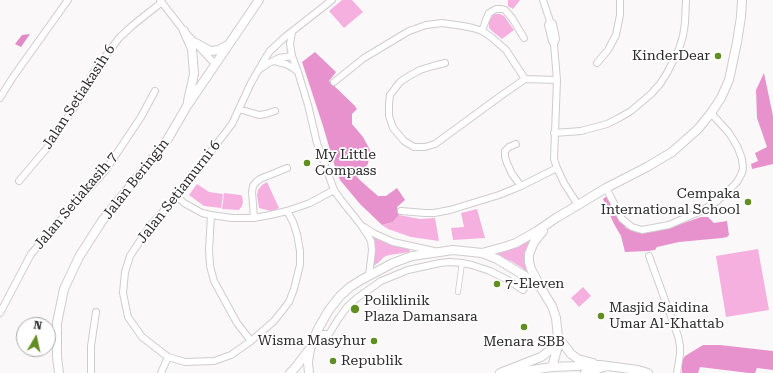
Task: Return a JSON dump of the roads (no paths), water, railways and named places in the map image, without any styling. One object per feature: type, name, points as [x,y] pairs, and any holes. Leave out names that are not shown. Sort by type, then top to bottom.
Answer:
[{"type":"street","points":[[0,98],[13,77],[68,0]]},
{"type":"street","name":"Jalan Beringin","points":[[59,373],[56,323],[64,289],[79,257],[102,222],[166,142],[187,106],[259,0]]},
{"type":"street","name":"Jalan Setiamurni 6","points":[[287,211],[297,234],[300,251],[300,265],[294,288],[289,302],[274,321],[251,341],[231,354],[214,361],[185,362],[168,357],[142,337],[128,317],[123,292],[125,272],[130,256],[150,226],[177,196],[232,124],[251,83],[270,51],[332,0]]},
{"type":"street","points":[[543,0],[550,21],[553,24],[556,40],[554,44],[557,80],[554,159],[564,183],[578,205]]},
{"type":"street","points":[[597,63],[608,50],[616,35],[620,15],[620,0]]},
{"type":"street","points":[[554,133],[581,131],[607,124],[631,111],[651,94],[667,73],[679,49],[685,23],[686,0]]},
{"type":"street","points":[[482,253],[504,247],[537,231],[606,188],[672,152],[698,129],[721,98],[728,80],[742,17],[742,0]]},
{"type":"street","points":[[161,1],[184,31],[215,64]]},
{"type":"street","name":"Jalan Setiakasih 6","points":[[20,180],[47,148],[76,105],[93,73],[119,38],[161,1]]},
{"type":"street","points":[[482,31],[489,14],[496,9],[502,9],[505,10],[512,18],[524,38]]},
{"type":"street","points":[[334,82],[364,58],[408,31],[426,25],[442,24],[463,26],[482,31],[506,50],[525,79]]},
{"type":"street","points":[[184,31],[192,49],[194,74],[187,106]]},
{"type":"street","points":[[292,32],[290,44],[292,56],[308,105],[318,143],[334,190],[361,224],[370,241],[372,259],[368,275]]},
{"type":"street","points":[[196,43],[210,51],[219,50],[229,45]]},
{"type":"street","name":"Jalan Setiamurni 6","points":[[257,72],[272,61],[279,58],[292,56]]},
{"type":"street","points":[[272,61],[286,64],[298,72]]},
{"type":"street","points":[[444,63],[420,70],[409,76],[400,82],[390,95],[390,116],[393,128],[404,141],[414,147],[425,147],[435,144],[525,79],[557,80]]},
{"type":"street","name":"Jalan Setiakasih 7","points":[[0,313],[31,254],[105,171],[142,118],[155,91]]},
{"type":"street","points":[[239,109],[259,115],[275,111]]},
{"type":"street","points":[[606,188],[622,219],[632,227],[642,230],[669,225],[701,211],[716,202],[737,182],[743,168],[742,159],[730,133],[711,113]]},
{"type":"street","points":[[516,144],[509,147],[506,151],[505,157],[506,163],[512,174],[521,186]]},
{"type":"street","points":[[254,218],[252,192],[256,182],[287,168]]},
{"type":"street","points":[[401,211],[434,213],[450,210],[499,195],[557,168]]},
{"type":"street","points":[[177,196],[184,203],[202,213],[232,218],[254,218],[287,211],[310,203],[334,190]]},
{"type":"street","points":[[212,215],[209,250],[210,266],[214,281],[237,323],[251,341]]},
{"type":"street","points":[[361,224],[374,234],[393,242],[437,252]]},
{"type":"street","points":[[548,224],[534,242],[529,254],[529,262],[531,269],[552,306],[556,318],[558,346],[551,370]]},
{"type":"street","points":[[309,373],[308,362],[310,349],[314,337],[329,310],[340,296],[353,285],[393,262],[409,257],[453,250],[482,253],[507,264],[541,288]]},
{"type":"street","points":[[649,256],[678,336],[680,354],[677,373]]},
{"type":"street","points":[[329,334],[339,318],[352,303],[373,286],[408,270],[440,263],[462,263],[490,271],[523,290],[530,279]]},
{"type":"street","points":[[458,292],[462,263]]},
{"type":"street","points":[[91,373],[91,346],[96,312]]},
{"type":"street","points":[[322,322],[329,334]]},
{"type":"street","points":[[314,337],[329,334]]},
{"type":"street","points":[[558,337],[571,354],[578,359],[600,365],[638,370],[648,373]]},
{"type":"street","points":[[500,373],[541,357],[549,351],[558,337]]},
{"type":"street","points":[[290,373],[310,349]]},
{"type":"street","points":[[161,373],[168,357]]},
{"type":"street","points":[[511,373],[600,365]]},
{"type":"street","points":[[585,373],[609,366]]},
{"type":"place","name":"KinderDear","points":[[718,56]]},
{"type":"place","name":"My Little Compass","points":[[307,163]]},
{"type":"place","name":"Cempaka International School","points":[[748,202]]},
{"type":"place","name":"7-Eleven","points":[[497,284]]},
{"type":"place","name":"Poliklinik Plaza Damansara","points":[[355,309]]},
{"type":"place","name":"Masjid Saidina Umar Al-Khattab","points":[[601,316]]},
{"type":"place","name":"Menara SBB","points":[[524,327]]},
{"type":"place","name":"Wisma Masyhur","points":[[374,341]]},
{"type":"place","name":"Republik","points":[[333,361]]}]
